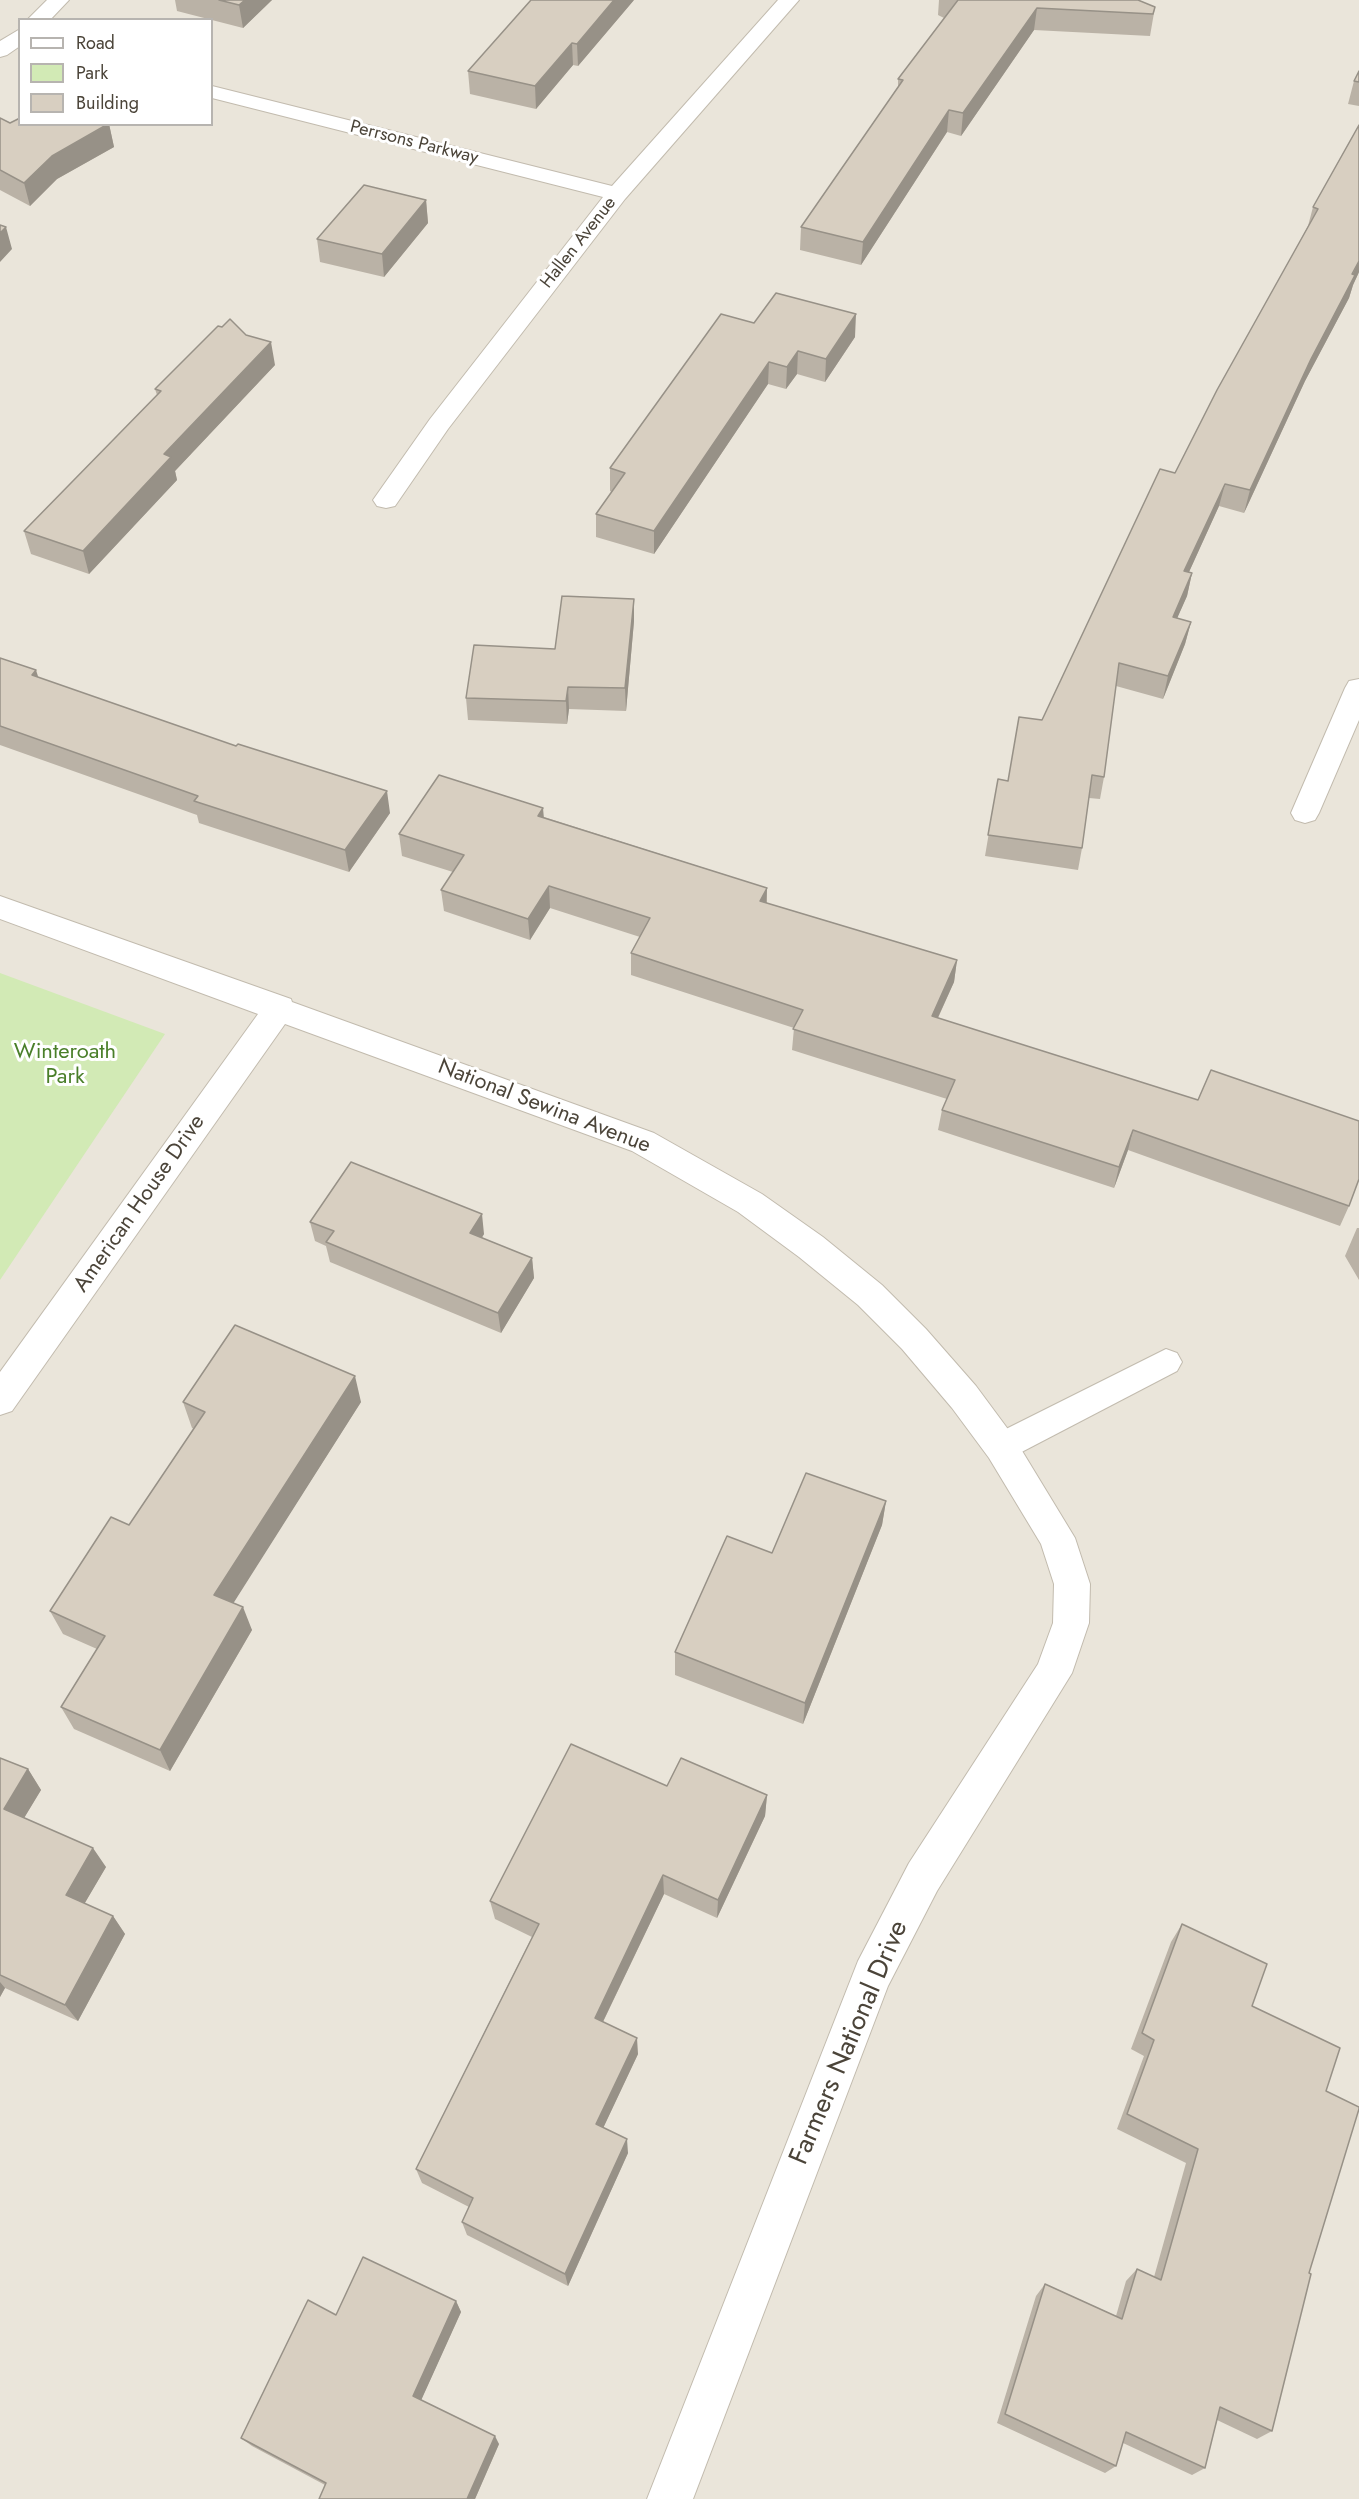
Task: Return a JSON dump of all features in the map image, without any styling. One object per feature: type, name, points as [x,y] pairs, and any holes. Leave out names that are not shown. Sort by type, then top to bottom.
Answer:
[{"type":"street","points":[[39,18],[60,0]]},
{"type":"street","name":"Hallen Avenue","points":[[386,500],[439,424],[617,194],[789,0]]},
{"type":"street","name":"Perrsons Parkway","points":[[213,92],[617,194]]},
{"type":"street","points":[[1305,813],[1359,688]]},
{"type":"street","name":"National Sewina Avenue","points":[[0,907],[280,1007],[643,1143],[704,1175],[785,1228],[870,1294],[936,1364],[1001,1447]]},
{"type":"street","name":"American House Drive","points":[[0,1400],[280,1007]]},
{"type":"street","name":"Farmers National Drive","points":[[670,2499],[872,1975],[923,1877],[1053,1673],[1071,1623],[1072,1584],[1058,1538],[1001,1447]]},
{"type":"lane","points":[[1001,1447],[1166,1362]]},
{"type":"shaded area","points":[[0,0],[1359,0],[1359,2499],[0,2499]]},
{"type":"green space","name":"Winteroath Park","points":[[0,973],[165,1034],[0,1280]]},
{"type":"building","points":[[219,0],[245,0],[239,5]]},
{"type":"building","points":[[531,0],[614,0],[577,44],[572,43],[535,86],[468,71]]},
{"type":"building","points":[[958,0],[1138,0],[1155,7],[1153,14],[1037,8],[963,113],[949,110],[863,242],[801,227],[903,80],[898,79]]},
{"type":"building","points":[[1359,71],[1359,82],[1354,81]]},
{"type":"building","points":[[0,118],[10,123],[18,119],[18,126],[104,126],[52,156],[24,183],[0,170]]},
{"type":"building","points":[[1359,125],[1359,261],[1352,274],[1355,275],[1311,359],[1250,490],[1225,484],[1184,571],[1192,573],[1173,617],[1191,622],[1168,676],[1119,663],[1104,777],[1092,775],[1082,848],[988,835],[998,779],[1008,781],[1019,717],[1042,720],[1160,469],[1175,473],[1217,390],[1318,209],[1313,207]]},
{"type":"building","points":[[364,185],[426,200],[382,254],[317,239]]},
{"type":"building","points":[[0,225],[6,227],[0,233]]},
{"type":"building","points":[[776,293],[856,314],[826,359],[798,351],[787,367],[769,362],[654,531],[596,514],[625,473],[610,468],[721,314],[754,323]]},
{"type":"building","points":[[230,319],[246,335],[271,342],[164,454],[171,457],[83,551],[24,531],[161,391],[155,389],[218,326],[222,327]]},
{"type":"building","points":[[562,596],[634,599],[625,688],[568,687],[566,701],[466,698],[474,645],[555,649]]},
{"type":"building","points":[[0,658],[36,670],[32,675],[236,746],[238,744],[387,791],[345,850],[194,801],[198,796],[0,726]]},
{"type":"building","points":[[439,775],[543,808],[538,816],[767,888],[760,901],[957,960],[932,1016],[1198,1100],[1211,1070],[1359,1121],[1359,1179],[1349,1206],[1133,1130],[1119,1167],[942,1110],[955,1080],[793,1029],[803,1010],[631,953],[650,918],[549,886],[528,919],[441,890],[464,855],[399,834]]},
{"type":"building","points":[[351,1162],[482,1214],[470,1233],[532,1258],[498,1313],[326,1242],[334,1231],[310,1222]]},
{"type":"building","points":[[235,1325],[355,1376],[214,1595],[243,1607],[160,1750],[61,1707],[105,1636],[50,1611],[111,1517],[129,1525],[205,1412],[183,1402]]},
{"type":"building","points":[[806,1473],[886,1501],[805,1703],[675,1652],[727,1536],[772,1553]]},
{"type":"building","points":[[571,1744],[667,1786],[681,1758],[767,1795],[718,1900],[663,1875],[595,2018],[637,2038],[596,2124],[627,2139],[565,2274],[462,2222],[473,2198],[416,2169],[539,1924],[490,1901]]},
{"type":"building","points":[[0,1758],[28,1769],[4,1809],[93,1848],[66,1895],[113,1916],[65,2005],[0,1975]]},
{"type":"building","points":[[1182,1924],[1267,1964],[1252,2006],[1340,2048],[1326,2091],[1359,2109],[1309,2273],[1311,2274],[1272,2431],[1220,2407],[1205,2468],[1126,2432],[1116,2466],[1005,2414],[1045,2284],[1122,2319],[1137,2269],[1161,2280],[1198,2149],[1127,2114],[1154,2040],[1142,2033]]},
{"type":"building","points":[[363,2257],[456,2301],[413,2396],[495,2436],[467,2499],[319,2499],[326,2483],[241,2438],[308,2300],[336,2315]]}]
